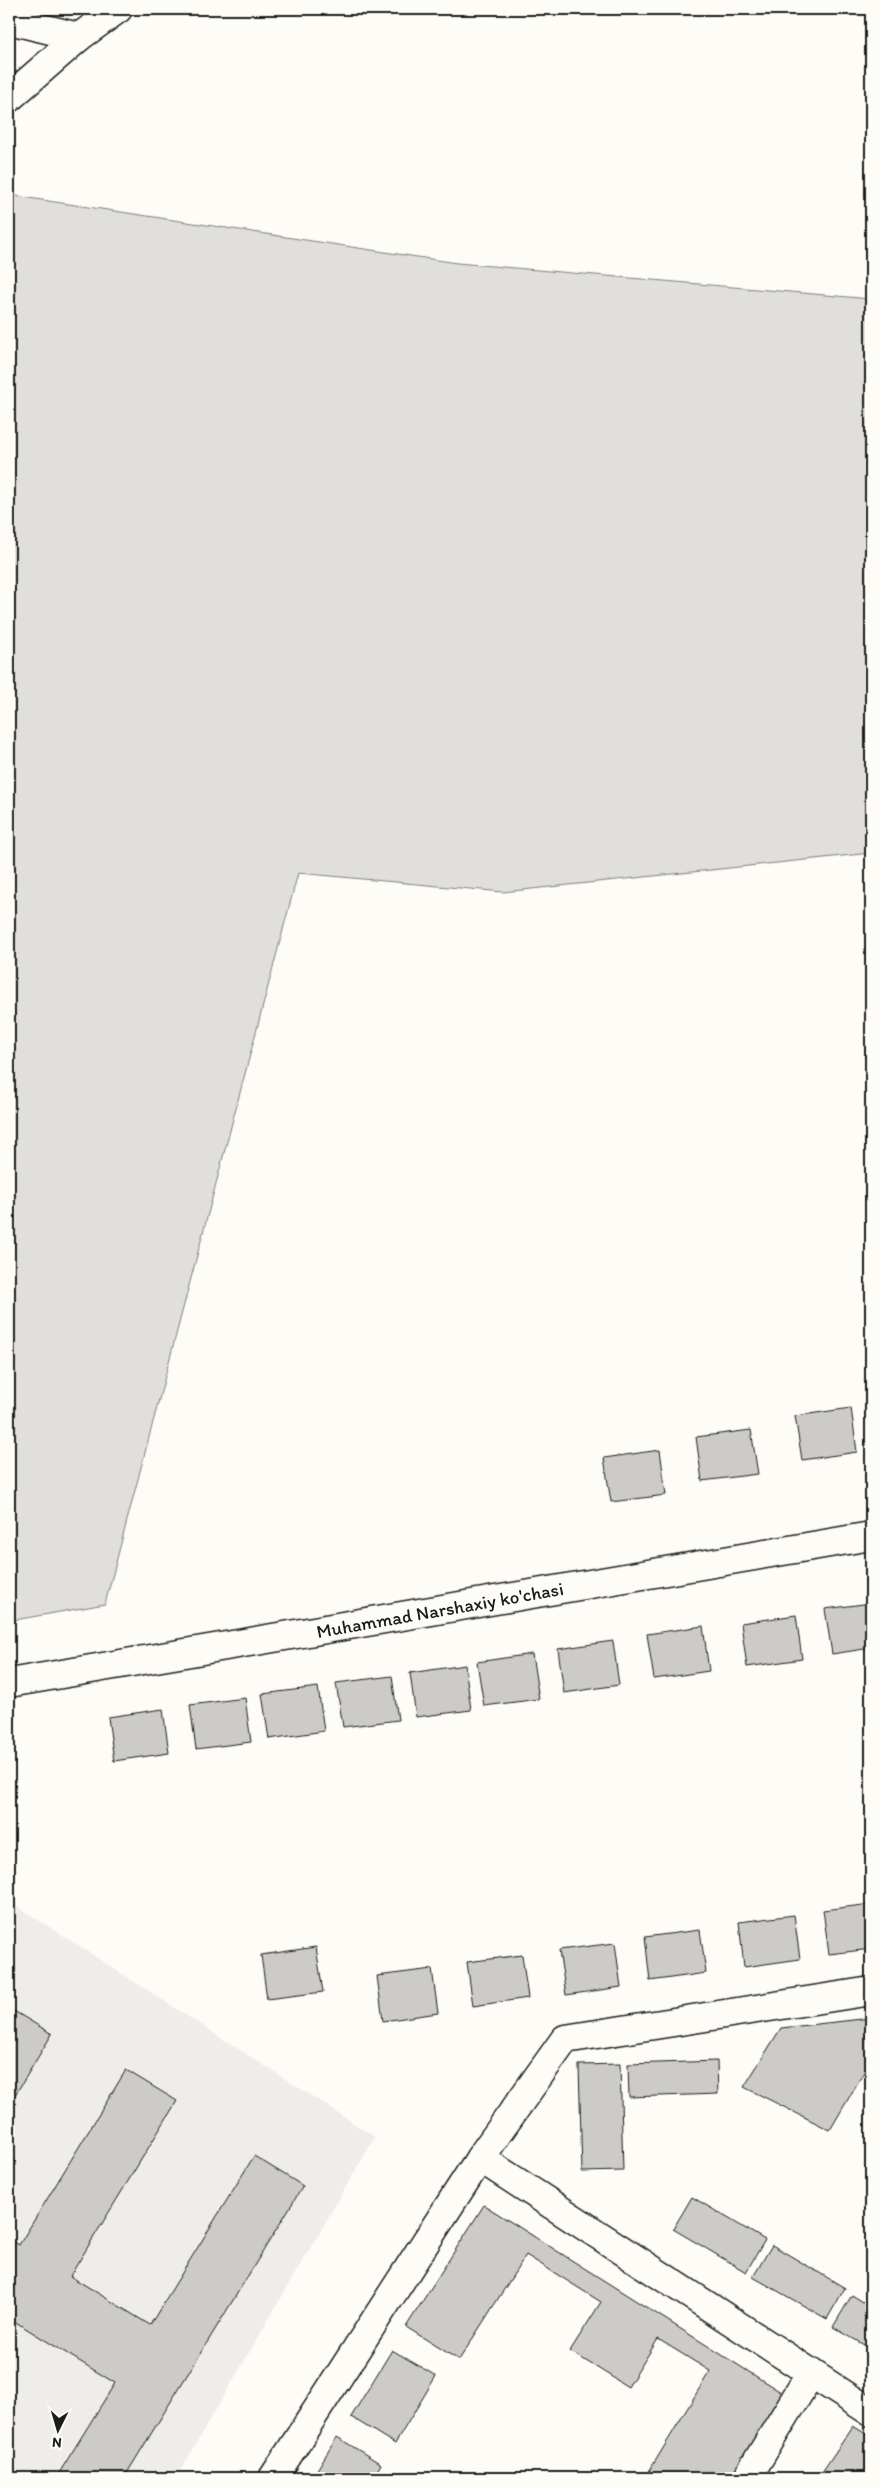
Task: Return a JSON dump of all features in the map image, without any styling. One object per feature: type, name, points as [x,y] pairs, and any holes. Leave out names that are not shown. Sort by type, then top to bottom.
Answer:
[{"type":"street","points":[[9,98],[80,37],[118,9]]},
{"type":"street","points":[[9,20],[80,37]]},
{"type":"street","name":"Muhammad Narshaxiy ko'chasi","points":[[9,1683],[871,1536]]},
{"type":"street","points":[[273,2478],[480,2158],[565,2039],[871,1991]]},
{"type":"street","points":[[480,2158],[871,2412]]},
{"type":"street","points":[[747,2478],[812,2373]]},
{"type":"shaded area","points":[[9,195],[457,263],[871,299],[871,853],[503,892],[298,873],[105,1604],[9,1621]]},
{"type":"shaded area","points":[[9,1901],[375,2137],[176,2478],[9,2478]]},
{"type":"building","points":[[851,1408],[857,1452],[802,1460],[795,1416]]},
{"type":"building","points":[[751,1430],[758,1474],[702,1481],[696,1437]]},
{"type":"building","points":[[660,1450],[666,1495],[611,1502],[604,1458]]},
{"type":"building","points":[[871,1603],[871,1648],[832,1654],[825,1609]]},
{"type":"building","points":[[796,1615],[802,1659],[747,1667],[741,1623]]},
{"type":"building","points":[[703,1626],[709,1671],[654,1679],[647,1634]]},
{"type":"building","points":[[613,1641],[619,1685],[564,1693],[558,1649]]},
{"type":"building","points":[[532,1654],[539,1699],[484,1706],[477,1662]]},
{"type":"building","points":[[465,1665],[471,1710],[416,1717],[410,1673]]},
{"type":"building","points":[[392,1676],[398,1720],[343,1727],[336,1683]]},
{"type":"building","points":[[318,1687],[324,1731],[269,1739],[262,1694]]},
{"type":"building","points":[[245,1698],[251,1742],[196,1749],[190,1705]]},
{"type":"building","points":[[163,1709],[169,1753],[114,1761],[108,1717]]},
{"type":"building","points":[[871,1904],[871,1949],[829,1954],[823,1910]]},
{"type":"building","points":[[794,1915],[800,1959],[744,1967],[739,1922]]},
{"type":"building","points":[[700,1930],[706,1973],[650,1981],[645,1937]]},
{"type":"building","points":[[615,1943],[621,1987],[566,1995],[559,1950]]},
{"type":"building","points":[[316,1947],[323,1992],[267,1999],[261,1955]]},
{"type":"building","points":[[522,1955],[528,1998],[473,2006],[467,1962]]},
{"type":"building","points":[[432,1969],[438,2013],[383,2021],[377,1976]]},
{"type":"building","points":[[9,2008],[52,2034],[9,2105]]},
{"type":"building","points":[[871,2018],[871,2060],[830,2130],[744,2087],[781,2028]]},
{"type":"building","points":[[717,2061],[718,2094],[629,2097],[628,2064]]},
{"type":"building","points":[[620,2064],[623,2171],[582,2172],[579,2065]]},
{"type":"building","points":[[126,2070],[177,2101],[70,2276],[150,2325],[254,2156],[303,2186],[124,2478],[56,2478],[115,2383],[9,2318],[9,2238],[19,2245]]},
{"type":"building","points":[[692,2197],[765,2240],[746,2272],[673,2229]]},
{"type":"building","points":[[484,2205],[784,2394],[729,2478],[645,2478],[710,2371],[658,2339],[628,2387],[570,2351],[601,2302],[526,2255],[459,2360],[406,2327]]},
{"type":"building","points":[[772,2245],[845,2288],[827,2319],[753,2277]]},
{"type":"building","points":[[852,2295],[871,2307],[871,2349],[833,2327]]},
{"type":"building","points":[[392,2350],[436,2376],[395,2444],[351,2417]]},
{"type":"building","points":[[853,2426],[871,2437],[871,2478],[818,2478]]},
{"type":"building","points":[[337,2437],[381,2464],[373,2478],[312,2478]]}]
